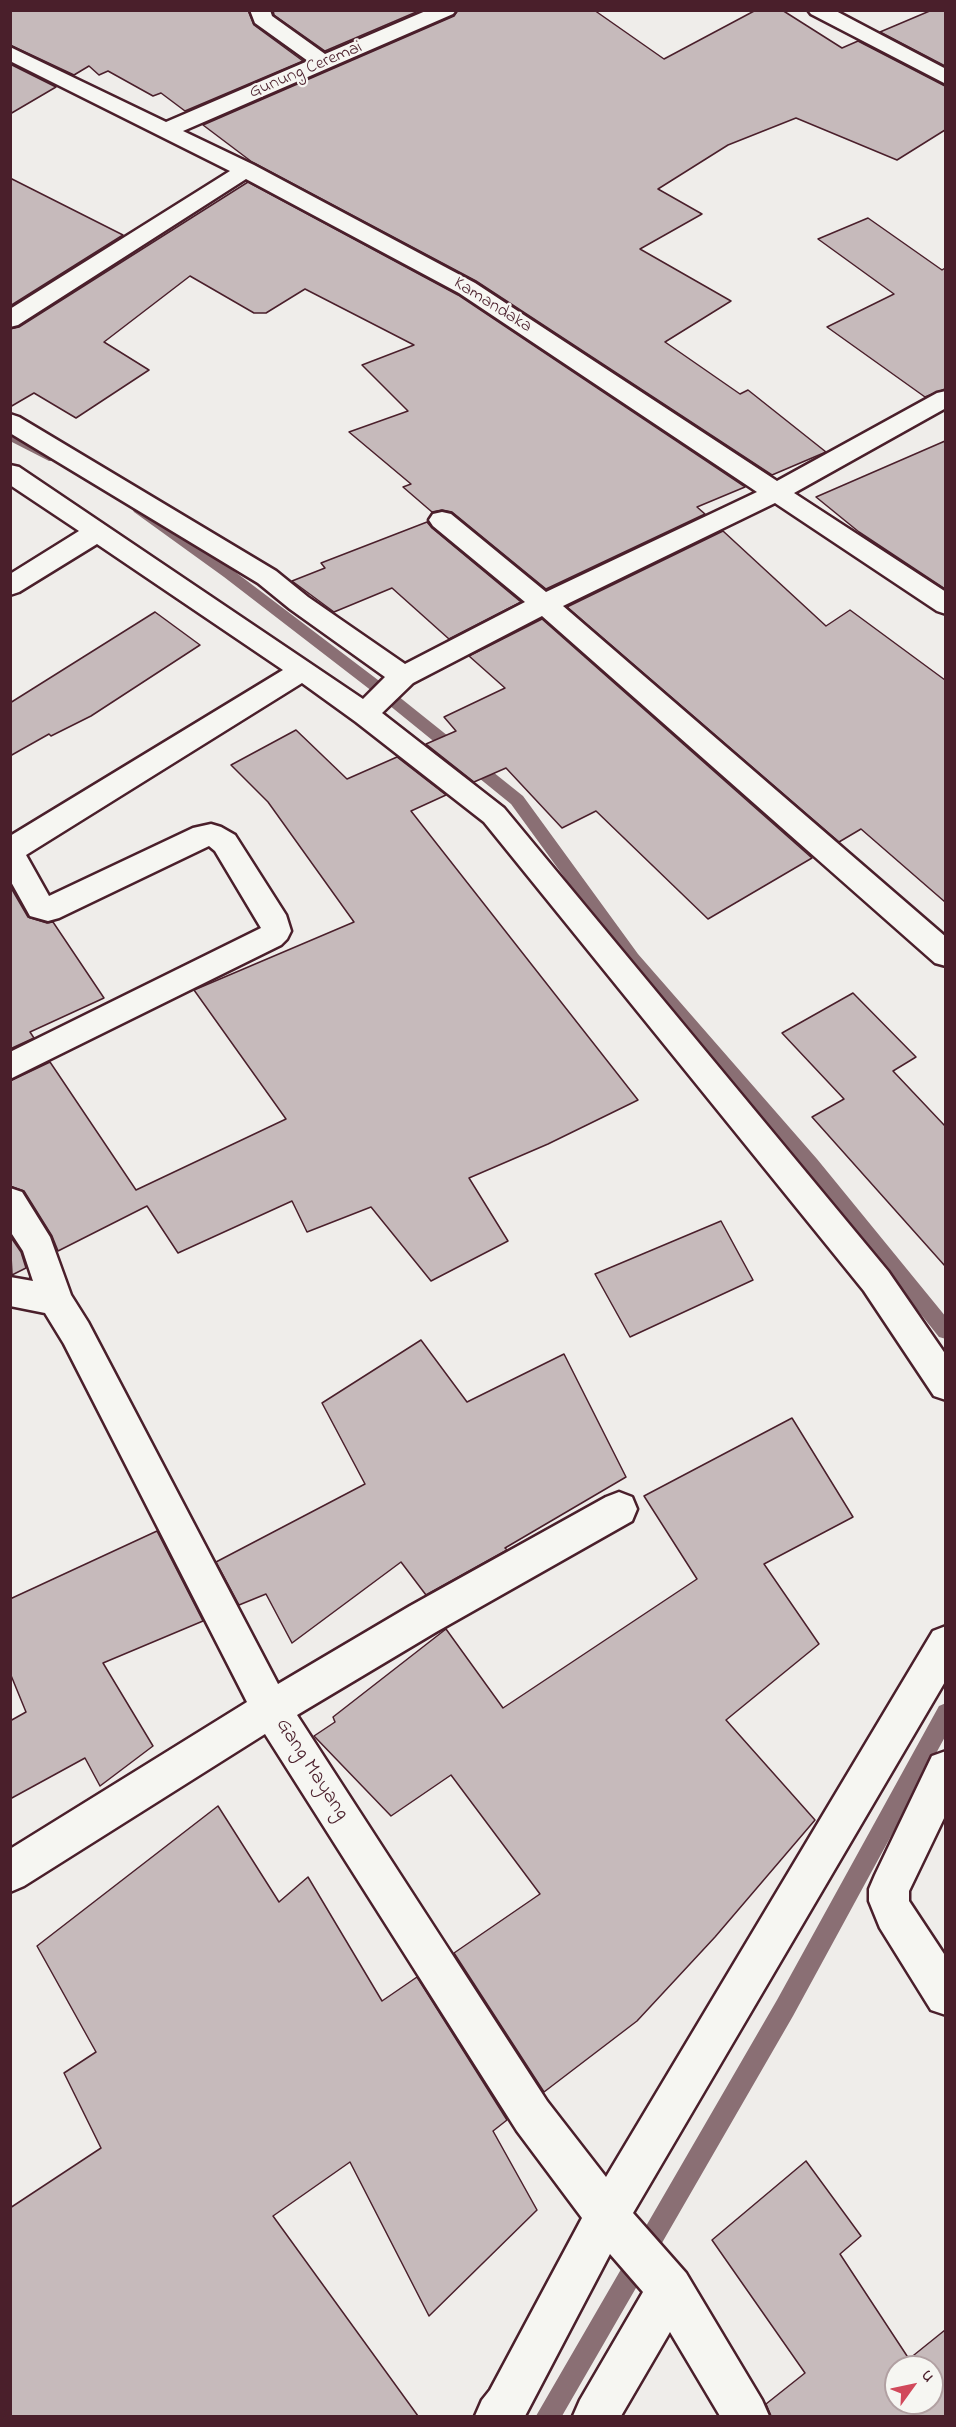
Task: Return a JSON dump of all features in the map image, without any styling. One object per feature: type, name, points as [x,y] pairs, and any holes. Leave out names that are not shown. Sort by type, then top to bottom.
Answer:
[{"type":"street","points":[[260,10],[262,19],[324,63]]},
{"type":"street","name":"Gunung Ceremai","points":[[166,130],[446,10]]},
{"type":"street","points":[[818,10],[945,78]]},
{"type":"street","name":"Kamandaka","points":[[10,53],[246,170],[467,288],[945,605]]},
{"type":"street","points":[[10,320],[246,170]]},
{"type":"street","points":[[10,473],[303,670],[385,694],[544,604],[776,493],[945,398]]},
{"type":"street","points":[[10,422],[267,578],[299,603],[494,815],[876,1281],[945,1385]]},
{"type":"street","points":[[442,520],[544,604],[945,955]]},
{"type":"street","points":[[10,586],[97,532]]},
{"type":"street","points":[[10,1067],[270,937],[276,931],[272,918],[225,843],[211,835],[203,836],[48,910],[41,908],[10,854],[16,847],[303,670]]},
{"type":"street","name":"Gang Mayang","points":[[10,1202],[38,1247],[56,1300],[76,1333],[271,1710],[532,2116],[617,2226],[666,2284],[746,2416]]},
{"type":"street","points":[[10,1291],[56,1300]]},
{"type":"street","points":[[10,1872],[271,1710],[423,1619],[619,1509]]},
{"type":"street","points":[[498,2416],[617,2226],[945,1644]]},
{"type":"street","points":[[945,1770],[889,1889],[889,1901],[894,1914],[945,1995]]},
{"type":"street","points":[[596,2416],[666,2284]]},
{"type":"building","points":[[10,10],[248,10],[254,25],[303,61],[185,111],[161,93],[153,96],[108,71],[99,75],[89,66],[74,75],[10,45]]},
{"type":"building","points":[[273,10],[421,10],[325,51],[274,15]]},
{"type":"building","points":[[458,10],[594,10],[664,59],[756,10],[782,10],[842,48],[858,41],[945,86],[945,130],[897,160],[796,118],[728,145],[658,189],[702,214],[640,249],[731,301],[665,342],[740,394],[748,390],[826,452],[772,475],[476,281],[252,162],[203,125],[454,16]]},
{"type":"building","points":[[932,10],[945,10],[945,66],[880,32]]},
{"type":"building","points":[[10,64],[56,87],[10,114]]},
{"type":"building","points":[[10,178],[123,235],[10,306]]},
{"type":"building","points":[[248,182],[458,295],[745,487],[697,507],[705,514],[546,589],[452,512],[442,510],[432,512],[403,487],[411,484],[349,432],[408,411],[362,365],[414,345],[305,289],[266,313],[254,313],[190,276],[104,342],[149,370],[76,418],[34,393],[10,407],[10,329],[19,327]]},
{"type":"building","points":[[868,218],[942,270],[945,268],[945,389],[925,397],[827,327],[894,294],[818,239]]},
{"type":"building","points":[[945,441],[945,589],[859,532],[816,497]]},
{"type":"building","points":[[427,522],[521,602],[449,639],[392,588],[334,612],[292,581],[325,568],[321,563]]},
{"type":"building","points":[[723,531],[826,626],[850,610],[945,680],[945,902],[861,829],[839,842],[567,607]]},
{"type":"building","points":[[155,612],[200,645],[91,716],[51,736],[49,734],[10,756],[10,703]]},
{"type":"building","points":[[542,619],[812,858],[708,919],[596,811],[562,828],[506,768],[474,782],[426,744],[456,731],[444,717],[505,688],[469,656]]},
{"type":"building","points":[[296,730],[347,779],[397,757],[446,795],[411,811],[638,1100],[548,1144],[469,1178],[508,1241],[431,1281],[371,1207],[307,1232],[292,1201],[178,1253],[147,1206],[58,1251],[52,1236],[24,1191],[10,1186],[10,1081],[50,1062],[136,1190],[286,1119],[194,990],[354,922],[268,802],[231,765]]},
{"type":"building","points":[[10,886],[28,917],[47,923],[53,922],[104,998],[30,1032],[34,1038],[10,1049]]},
{"type":"building","points":[[853,993],[916,1057],[893,1071],[945,1126],[945,1266],[812,1117],[844,1099],[782,1033]]},
{"type":"building","points":[[721,1221],[753,1280],[630,1337],[595,1274]]},
{"type":"building","points":[[10,1236],[21,1252],[26,1268],[12,1275]]},
{"type":"building","points":[[421,1340],[467,1402],[564,1354],[626,1477],[505,1548],[507,1550],[426,1595],[401,1562],[292,1643],[266,1594],[239,1605],[216,1562],[365,1484],[322,1403]]},
{"type":"building","points":[[792,1418],[853,1517],[764,1564],[819,1644],[726,1720],[815,1820],[715,1937],[637,2021],[544,2092],[454,1953],[540,1894],[451,1775],[391,1816],[314,1736],[335,1722],[333,1717],[446,1629],[503,1708],[697,1579],[644,1496]]},
{"type":"building","points":[[157,1531],[203,1621],[103,1663],[153,1746],[100,1786],[85,1758],[10,1799],[10,1721],[26,1712],[10,1673],[10,1599]]},
{"type":"building","points":[[218,1806],[279,1902],[308,1877],[382,2001],[417,1977],[507,2120],[493,2131],[537,2210],[429,2316],[350,2162],[273,2216],[418,2416],[10,2416],[10,2208],[101,2148],[64,2073],[96,2052],[37,1946]]},
{"type":"building","points":[[806,2161],[861,2236],[840,2254],[906,2355],[884,2355],[884,2415],[944,2415],[944,2355],[914,2355],[945,2330],[945,2416],[771,2416],[766,2404],[805,2373],[712,2240]]},
{"type":"waterway","points":[[10,435],[54,458]]},
{"type":"waterway","points":[[139,509],[229,574],[373,684],[517,800],[632,958],[811,1164],[946,1331]]},
{"type":"waterway","points":[[548,2416],[785,2008],[946,1713]]}]
